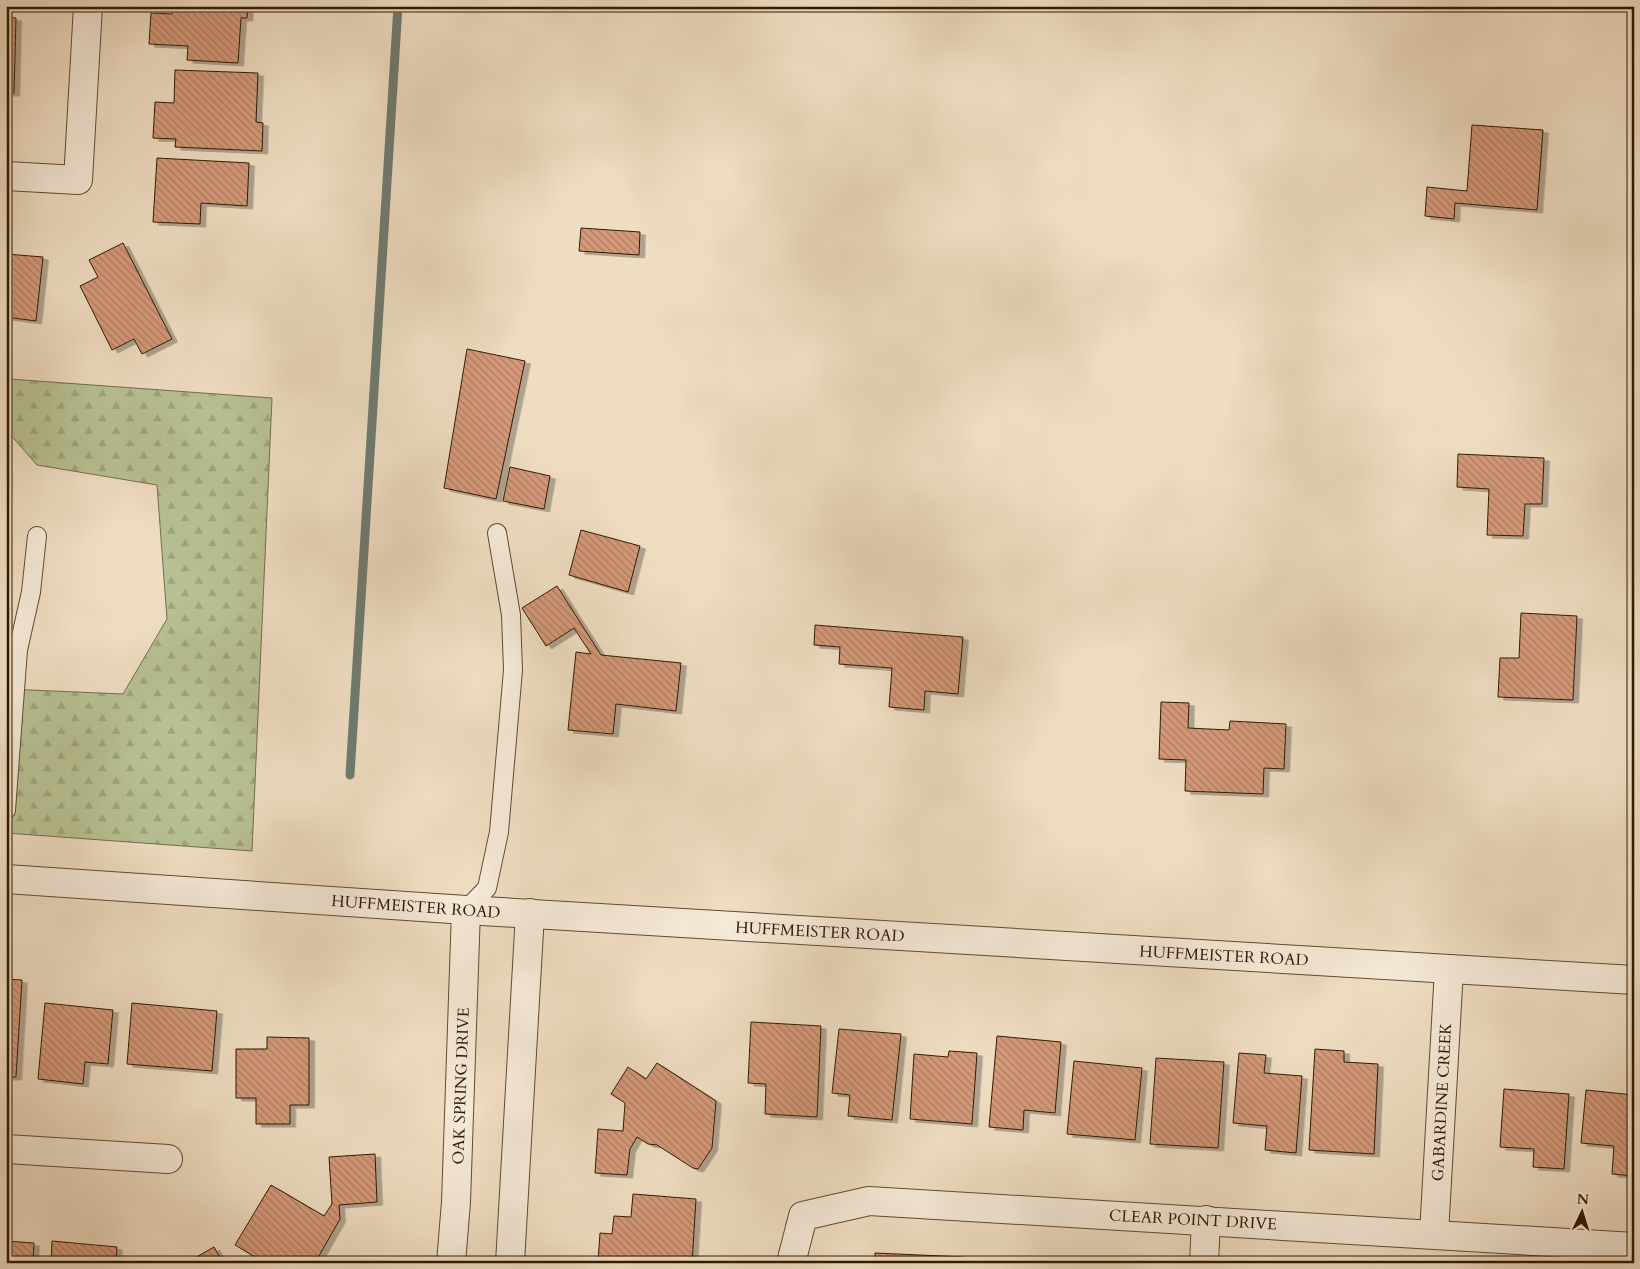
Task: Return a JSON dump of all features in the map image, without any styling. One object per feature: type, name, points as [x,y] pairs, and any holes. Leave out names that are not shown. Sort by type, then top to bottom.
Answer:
[{"type":"street","points":[[6,176],[78,180],[88,6]]},
{"type":"street","name":"HUFFMEISTER ROAD","points":[[6,879],[530,914],[1634,980]]},
{"type":"street","name":"OAK SPRING DRIVE","points":[[451,1263],[456,1202],[466,910]]},
{"type":"street","points":[[510,1263],[530,914]]},
{"type":"street","name":"GABARDINE CREEK","points":[[1434,1234],[1449,969]]},
{"type":"street","points":[[6,1149],[168,1160]]},
{"type":"street","name":"CLEAR POINT DRIVE","points":[[791,1263],[803,1216],[869,1201],[1434,1234],[1627,1252]]},
{"type":"street","points":[[1204,1263],[1206,1220]]},
{"type":"lane","points":[[466,910],[488,888],[499,832],[512,680],[511,615],[497,533]]},
{"type":"lane","points":[[6,810],[18,650],[31,592],[37,536]]},
{"type":"green space","points":[[9,379],[272,398],[252,851],[6,833],[6,689],[123,694],[167,619],[157,485],[37,465],[9,433]]},
{"type":"building","points":[[172,6],[248,6],[247,18],[241,18],[238,63],[187,60],[188,46],[149,44],[151,13],[172,14]]},
{"type":"building","points":[[6,17],[16,18],[14,93],[6,93]]},
{"type":"building","points":[[175,70],[258,73],[256,122],[263,123],[262,151],[175,147],[176,139],[153,138],[155,102],[174,103]]},
{"type":"building","points":[[1472,125],[1543,130],[1537,210],[1455,203],[1454,219],[1425,216],[1427,187],[1467,191]]},
{"type":"building","points":[[157,158],[249,163],[247,206],[201,203],[200,224],[153,222]]},
{"type":"building","points":[[581,228],[640,232],[639,255],[579,251]]},
{"type":"building","points":[[123,243],[172,339],[142,354],[134,339],[112,350],[80,286],[98,277],[89,260]]},
{"type":"building","points":[[6,254],[43,257],[36,321],[6,317]]},
{"type":"building","points":[[467,349],[525,361],[496,499],[444,488]]},
{"type":"building","points":[[1458,454],[1544,458],[1542,504],[1525,504],[1523,536],[1487,535],[1489,489],[1457,487]]},
{"type":"building","points":[[510,467],[550,476],[544,509],[503,501]]},
{"type":"building","points":[[581,530],[640,546],[628,592],[569,575]]},
{"type":"building","points":[[557,586],[601,655],[681,663],[676,711],[616,704],[613,734],[568,730],[576,652],[591,654],[574,628],[546,646],[522,608]]},
{"type":"building","points":[[1521,613],[1577,616],[1573,700],[1498,697],[1500,658],[1519,658]]},
{"type":"building","points":[[815,625],[963,637],[958,694],[925,691],[924,710],[889,707],[892,668],[839,664],[840,647],[814,645]]},
{"type":"building","points":[[1161,702],[1189,703],[1188,728],[1229,730],[1230,721],[1286,724],[1284,769],[1264,768],[1263,794],[1185,791],[1186,760],[1159,759]]},
{"type":"building","points":[[6,979],[22,980],[16,1077],[6,1077]]},
{"type":"building","points":[[45,1003],[113,1010],[108,1064],[85,1062],[83,1084],[38,1079]]},
{"type":"building","points":[[132,1003],[217,1011],[212,1071],[127,1064]]},
{"type":"building","points":[[751,1022],[821,1026],[817,1117],[765,1114],[766,1084],[748,1083]]},
{"type":"building","points":[[839,1029],[901,1034],[892,1120],[848,1116],[850,1095],[832,1093]]},
{"type":"building","points":[[997,1036],[1061,1042],[1055,1113],[1024,1110],[1023,1130],[989,1127]]},
{"type":"building","points":[[267,1037],[309,1038],[309,1105],[290,1105],[290,1124],[256,1124],[256,1098],[236,1098],[236,1049],[267,1049]]},
{"type":"building","points":[[1315,1049],[1344,1051],[1344,1062],[1378,1064],[1374,1154],[1309,1150]]},
{"type":"building","points":[[949,1051],[977,1053],[972,1124],[910,1119],[914,1054],[948,1057]]},
{"type":"building","points":[[1239,1053],[1266,1055],[1264,1073],[1302,1076],[1296,1153],[1265,1150],[1267,1126],[1233,1123]]},
{"type":"building","points":[[1156,1058],[1224,1062],[1218,1148],[1150,1144]]},
{"type":"building","points":[[1074,1061],[1142,1068],[1135,1140],[1067,1134]]},
{"type":"building","points":[[657,1063],[716,1101],[712,1148],[698,1169],[693,1168],[657,1145],[648,1144],[637,1137],[630,1149],[627,1175],[595,1173],[598,1129],[623,1131],[625,1103],[611,1094],[628,1067],[646,1079]]},
{"type":"building","points":[[1504,1089],[1569,1094],[1564,1169],[1533,1167],[1534,1149],[1500,1147]]},
{"type":"building","points":[[1586,1090],[1634,1095],[1634,1176],[1612,1174],[1614,1146],[1581,1143]]},
{"type":"building","points":[[375,1154],[377,1202],[339,1205],[340,1219],[315,1263],[265,1263],[235,1245],[271,1185],[324,1216],[332,1204],[329,1157]]},
{"type":"building","points":[[633,1194],[696,1199],[692,1263],[598,1262],[600,1233],[612,1234],[614,1216],[631,1217]]},
{"type":"building","points":[[6,1241],[34,1243],[33,1263],[6,1263]]},
{"type":"building","points":[[52,1241],[117,1247],[116,1263],[51,1263]]},
{"type":"building","points":[[214,1247],[223,1263],[186,1263]]},
{"type":"building","points":[[875,1253],[965,1257],[965,1263],[875,1263]]},
{"type":"waterway","points":[[350,775],[398,6]]}]
